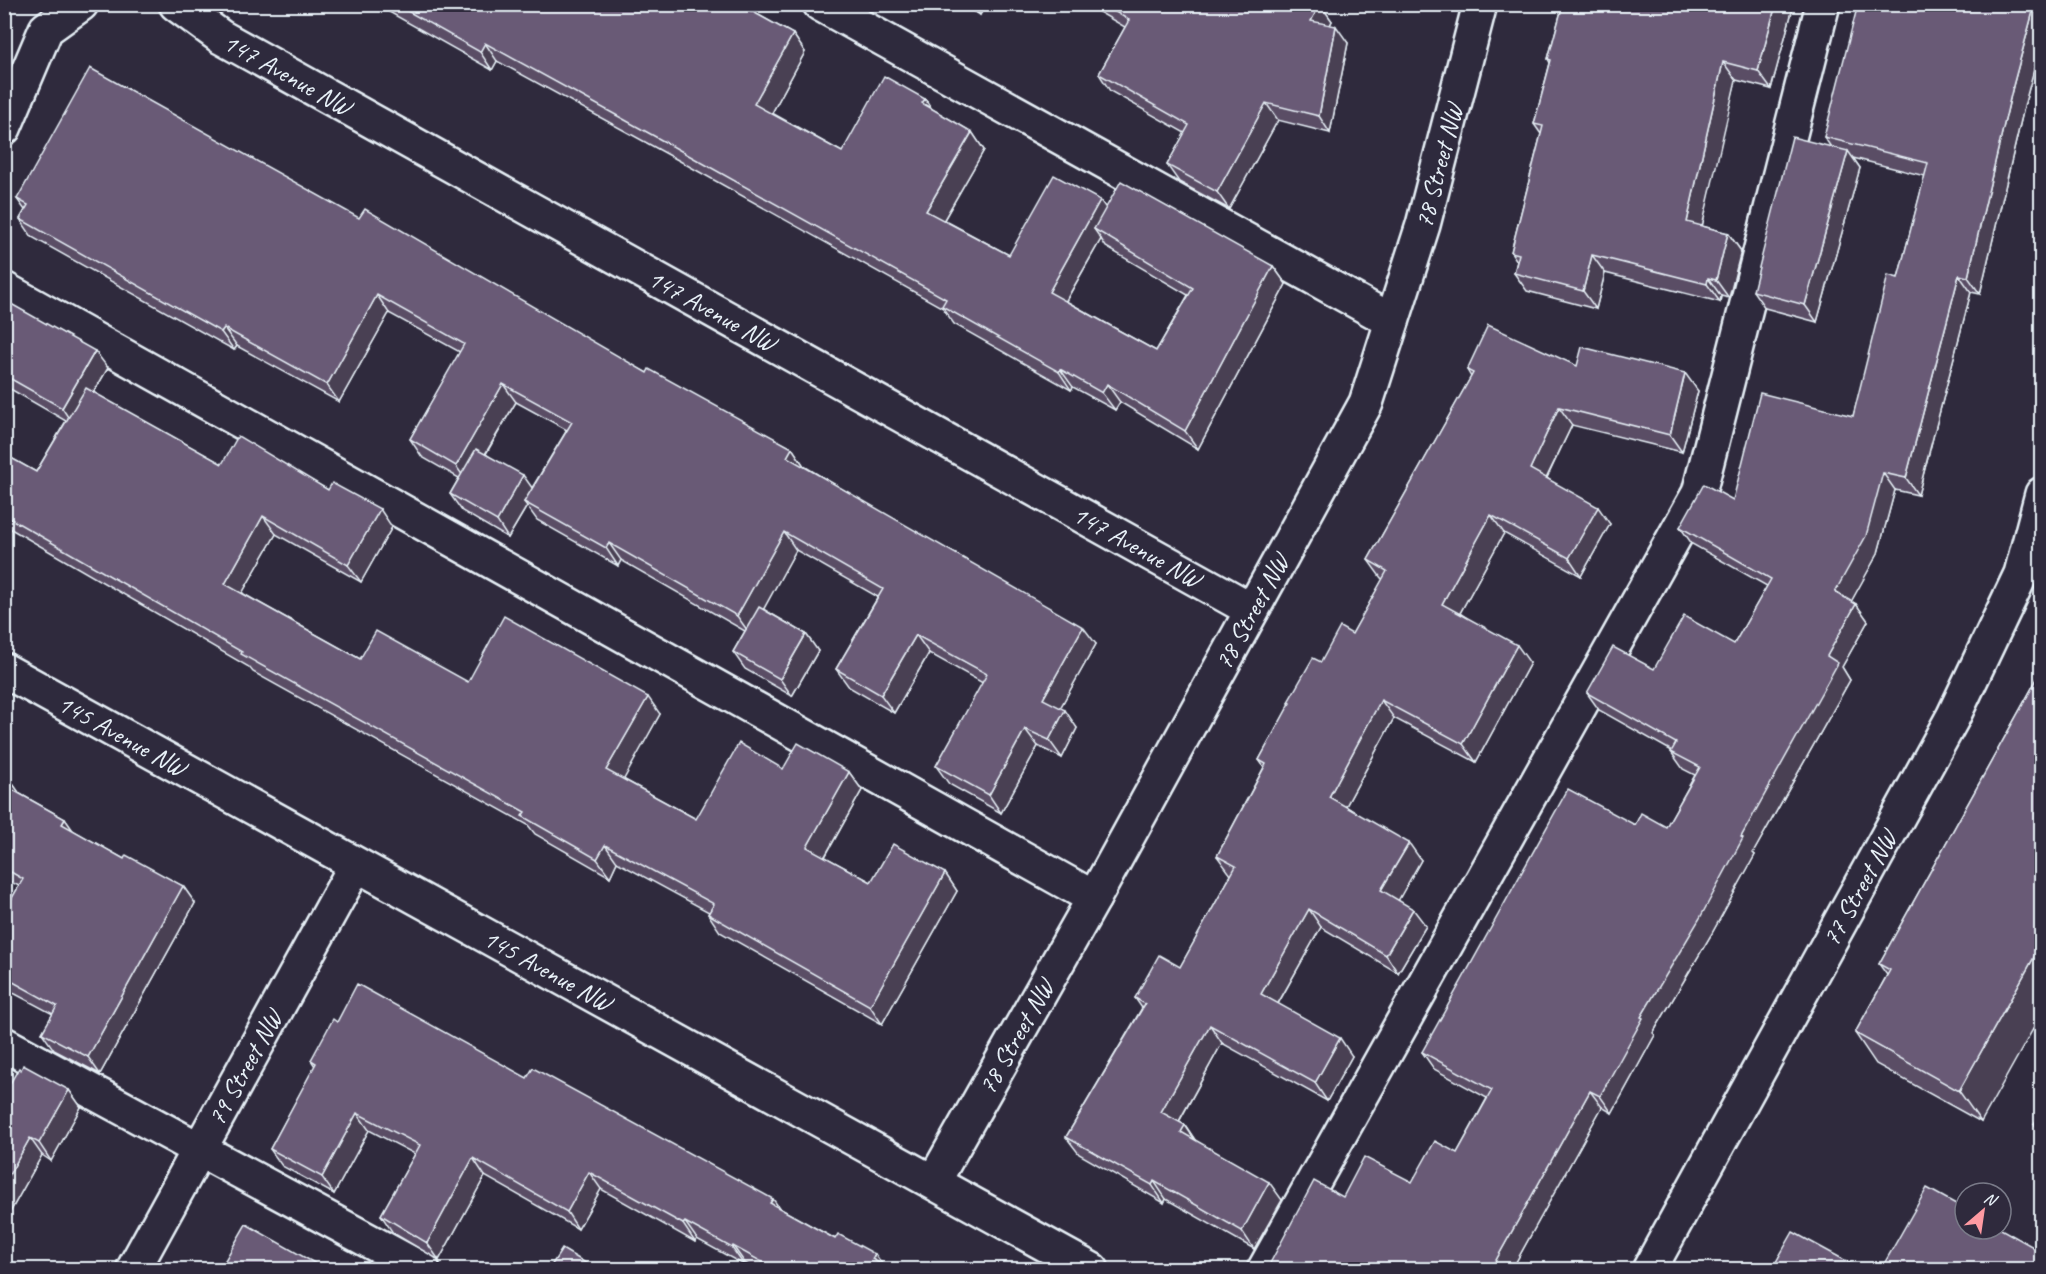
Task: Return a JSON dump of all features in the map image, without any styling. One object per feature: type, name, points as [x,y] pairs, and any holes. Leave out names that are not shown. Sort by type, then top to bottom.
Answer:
[{"type":"street","points":[[4,128],[46,29],[81,4]]},
{"type":"street","name":"147 Avenue NW","points":[[177,4],[221,37],[1252,610]]},
{"type":"street","points":[[820,4],[1392,321]]},
{"type":"street","name":"78 Street NW","points":[[934,1181],[1094,898],[1366,403],[1423,225],[1480,4]]},
{"type":"street","points":[[1264,1269],[1699,493],[1823,4]]},
{"type":"street","points":[[4,289],[1094,898]]},
{"type":"street","name":"77 Street NW","points":[[1649,1269],[1953,717],[2020,574],[2042,494]]},
{"type":"street","name":"145 Avenue NW","points":[[4,670],[1092,1269]]},
{"type":"street","name":"79 Street NW","points":[[133,1269],[356,865]]},
{"type":"street","points":[[4,1044],[423,1269]]},
{"type":"building","points":[[395,4],[555,4],[562,8],[564,4],[742,4],[793,34],[754,104],[842,152],[884,76],[925,99],[922,103],[972,132],[926,211],[1009,255],[1054,175],[1100,200],[1049,292],[1156,351],[1193,288],[1094,229],[1121,181],[1273,266],[1185,431],[1107,384],[1102,393],[1060,369],[1059,372],[942,306],[946,299],[485,43],[480,52]]},
{"type":"building","points":[[1102,4],[1320,4],[1311,21],[1336,26],[1319,116],[1266,103],[1217,192],[1167,165],[1189,125],[1099,74],[1129,20]]},
{"type":"building","points":[[1563,4],[1776,4],[1758,71],[1723,62],[1687,222],[1728,233],[1716,280],[1708,278],[1707,284],[1592,255],[1583,291],[1514,273],[1519,254],[1511,252],[1543,126],[1534,124]]},
{"type":"building","points":[[1858,4],[2035,4],[2013,86],[1968,277],[1959,275],[1906,478],[1883,473],[1866,536],[1835,592],[1856,604],[1827,656],[1838,663],[1741,837],[1743,838],[1700,918],[1641,1017],[1643,1018],[1600,1096],[1590,1091],[1491,1269],[1273,1269],[1268,1267],[1314,1181],[1343,1197],[1364,1157],[1412,1182],[1435,1141],[1457,1153],[1492,1090],[1422,1052],[1568,789],[1635,825],[1641,813],[1666,827],[1700,767],[1671,752],[1676,743],[1587,693],[1613,647],[1654,669],[1684,616],[1734,644],[1771,579],[1680,527],[1704,484],[1733,500],[1760,393],[1853,416],[1888,275],[1898,278],[1928,163],[1824,137]]},
{"type":"building","points":[[90,68],[359,218],[365,209],[647,373],[649,369],[792,448],[787,457],[1083,627],[1043,699],[1065,710],[1049,740],[1025,729],[989,795],[936,766],[987,674],[916,635],[881,695],[836,669],[883,589],[784,532],[737,616],[609,543],[606,548],[524,502],[572,422],[503,384],[456,466],[410,439],[464,344],[377,295],[327,385],[224,328],[221,332],[20,219],[28,205],[17,199]]},
{"type":"building","points":[[1792,137],[1848,151],[1805,305],[1753,291]]},
{"type":"building","points":[[4,300],[95,351],[62,408],[4,375]]},
{"type":"building","points":[[1488,325],[1577,366],[1582,347],[1685,373],[1670,435],[1559,407],[1530,469],[1598,507],[1569,558],[1491,515],[1442,604],[1517,645],[1463,744],[1381,700],[1329,797],[1409,843],[1381,890],[1413,909],[1386,955],[1309,909],[1261,994],[1340,1038],[1315,1083],[1210,1025],[1161,1112],[1185,1125],[1181,1132],[1269,1182],[1242,1231],[1154,1181],[1152,1185],[1066,1137],[1145,1004],[1135,998],[1159,955],[1180,967],[1236,866],[1217,856],[1266,764],[1259,760],[1313,658],[1321,662],[1340,627],[1352,634],[1387,571],[1368,560],[1473,373],[1467,370]]},
{"type":"building","points":[[86,388],[222,464],[238,436],[328,490],[332,483],[380,509],[348,565],[263,516],[225,584],[360,659],[376,631],[468,682],[504,616],[648,697],[606,770],[696,819],[739,743],[783,769],[798,743],[849,772],[807,847],[871,882],[893,844],[945,873],[870,1006],[708,914],[714,904],[605,845],[597,859],[522,816],[525,812],[241,654],[242,652],[4,515],[4,454],[36,472]]},
{"type":"building","points":[[476,449],[523,475],[497,521],[450,494]]},
{"type":"building","points":[[759,607],[806,634],[780,679],[733,652]]},
{"type":"building","points":[[2042,670],[2042,943],[1959,1091],[1855,1033],[1890,970],[1879,964]]},
{"type":"building","points":[[4,785],[65,819],[62,824],[124,859],[126,855],[183,886],[88,1057],[42,1033],[57,1006],[4,977],[4,912],[23,879],[4,868]]},
{"type":"building","points":[[357,984],[527,1078],[533,1068],[773,1199],[770,1203],[835,1239],[838,1234],[875,1254],[872,1259],[890,1269],[775,1269],[685,1222],[683,1224],[589,1172],[567,1212],[473,1158],[427,1243],[381,1215],[420,1145],[357,1113],[322,1177],[270,1149],[316,1063],[311,1060],[333,1019],[337,1022]]},
{"type":"building","points":[[23,1065],[69,1090],[39,1143],[30,1138],[4,1184],[4,1094]]},
{"type":"building","points":[[2042,1111],[2042,1128],[2034,1124]]},
{"type":"building","points":[[1927,1188],[1953,1202],[1953,1241],[2013,1241],[2013,1236],[2042,1252],[2042,1269],[1893,1269],[1884,1264]]},
{"type":"building","points":[[246,1224],[325,1269],[220,1269]]},
{"type":"building","points":[[1793,1232],[1861,1269],[1772,1269]]},
{"type":"building","points":[[562,1249],[596,1269],[549,1269]]}]
